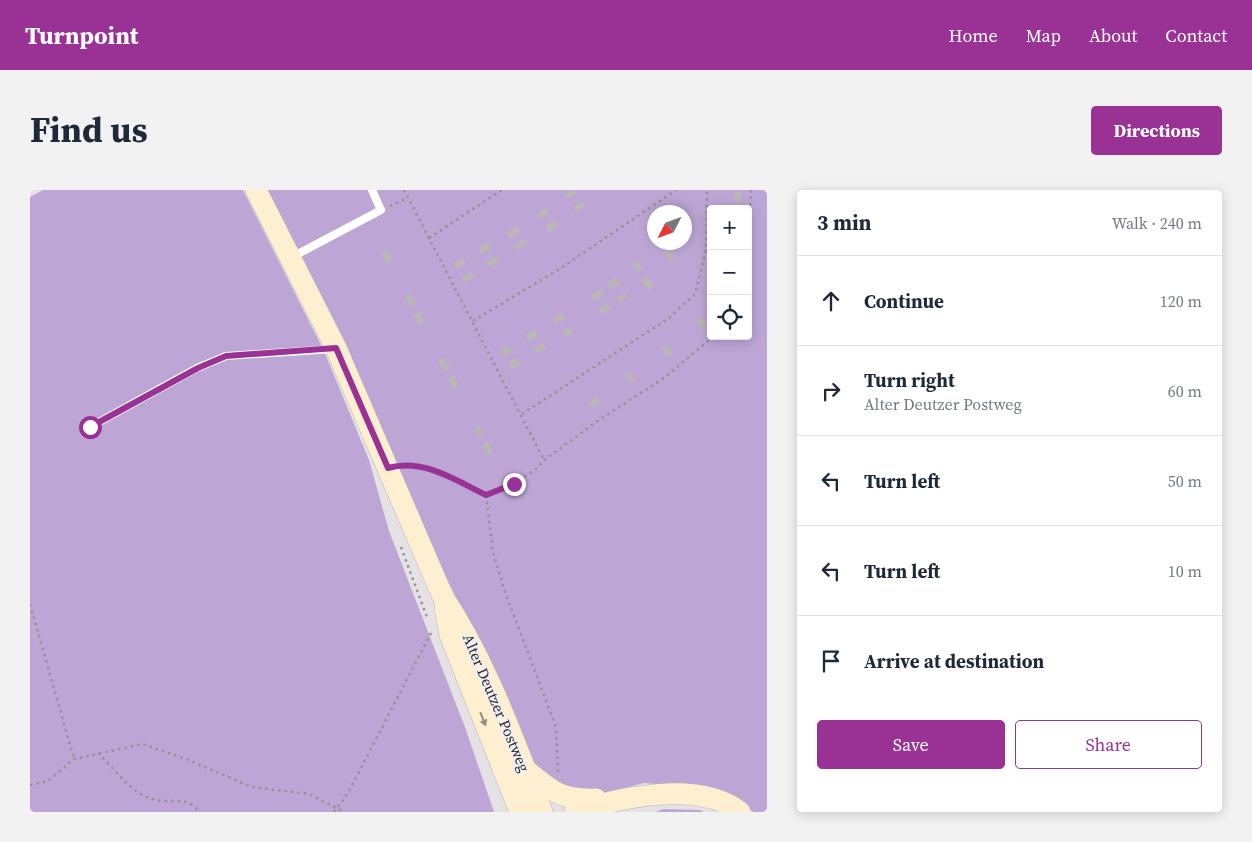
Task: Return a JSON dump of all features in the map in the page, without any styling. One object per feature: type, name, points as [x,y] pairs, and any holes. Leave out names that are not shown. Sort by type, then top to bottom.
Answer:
[{"type":"street","name":"Alter Deutzer Postweg","points":[[256,190],[336,348],[443,598],[466,632],[498,702],[542,812]]},
{"type":"street","name":"Alter Deutzer Postweg","points":[[443,598],[450,636],[520,811]]},
{"type":"street","points":[[524,768],[567,799],[631,804]]},
{"type":"street","points":[[575,812],[631,804],[668,794],[691,794],[715,800],[740,812]]},
{"type":"lane","points":[[290,258],[382,210],[372,190]]},
{"type":"lane","points":[[90,427],[198,368],[226,356],[336,348]]},
{"type":"path","points":[[404,190],[474,321],[544,460]]},
{"type":"path","points":[[429,238],[502,190]]},
{"type":"path","points":[[474,321],[562,268],[676,190]]},
{"type":"path","points":[[522,414],[669,318],[694,294],[706,250],[707,190]]},
{"type":"path","points":[[748,250],[751,190]]},
{"type":"path","points":[[382,210],[408,198]]},
{"type":"path","points":[[388,468],[398,465],[424,466],[486,495],[514,484],[599,420],[664,378],[709,340]]},
{"type":"path","points":[[486,495],[493,552],[505,592],[556,727],[559,794]]},
{"type":"path","points":[[30,604],[74,758]]},
{"type":"path","points":[[334,812],[348,793],[432,631]]},
{"type":"path","points":[[30,785],[48,781],[74,758],[142,744],[186,759],[252,787],[309,794],[344,812]]},
{"type":"path","points":[[98,753],[126,784],[154,800],[190,803],[199,812]]},
{"type":"shaded area","points":[[43,190],[243,190],[324,351],[369,460],[389,531],[466,730],[494,812],[30,812],[30,197]]},
{"type":"shaded area","points":[[265,190],[767,190],[767,812],[753,812],[742,803],[692,787],[644,783],[599,795],[575,796],[528,760],[498,682],[442,569]]},
{"type":"shaded area","points":[[663,809],[700,810],[704,812],[656,812]]},
{"type":"building","points":[[571,190],[577,193],[568,199],[564,194]]},
{"type":"building","points":[[735,191],[741,192],[741,202],[735,202]]},
{"type":"building","points":[[582,201],[585,206],[576,212],[573,207]]},
{"type":"building","points":[[546,207],[549,212],[541,219],[537,214]]},
{"type":"building","points":[[554,220],[558,225],[549,232],[545,226]]},
{"type":"building","points":[[517,226],[520,232],[510,238],[507,232]]},
{"type":"building","points":[[524,239],[528,244],[518,250],[514,245]]},
{"type":"building","points":[[489,243],[492,248],[482,254],[479,248]]},
{"type":"building","points":[[387,250],[393,260],[387,263],[382,253]]},
{"type":"building","points":[[669,250],[674,257],[669,261],[663,252]]},
{"type":"building","points":[[496,256],[499,261],[490,267],[486,262]]},
{"type":"building","points":[[463,258],[466,264],[456,268],[453,263]]},
{"type":"building","points":[[637,260],[642,269],[637,272],[631,264]]},
{"type":"building","points":[[471,272],[474,277],[464,283],[461,277]]},
{"type":"building","points":[[647,276],[654,286],[648,290],[641,280]]},
{"type":"building","points":[[616,278],[620,283],[611,289],[607,284]]},
{"type":"building","points":[[600,289],[604,295],[595,300],[591,295]]},
{"type":"building","points":[[625,292],[628,297],[619,303],[616,298]]},
{"type":"building","points":[[411,294],[416,304],[410,307],[405,297]]},
{"type":"building","points":[[608,303],[611,308],[602,314],[599,309]]},
{"type":"building","points":[[420,311],[425,321],[419,325],[414,314]]},
{"type":"building","points":[[562,314],[565,319],[556,324],[553,319]]},
{"type":"building","points":[[701,317],[707,323],[707,327],[704,330],[696,322]]},
{"type":"building","points":[[570,327],[573,332],[564,338],[561,332]]},
{"type":"building","points":[[535,330],[539,336],[529,341],[525,335]]},
{"type":"building","points":[[543,343],[546,349],[536,354],[533,348]]},
{"type":"building","points":[[667,345],[673,353],[668,357],[662,348]]},
{"type":"building","points":[[509,346],[512,352],[503,356],[500,351]]},
{"type":"building","points":[[444,358],[450,368],[444,372],[438,361]]},
{"type":"building","points":[[517,358],[521,364],[511,369],[508,363]]},
{"type":"building","points":[[630,372],[635,380],[630,383],[625,375]]},
{"type":"building","points":[[454,376],[459,386],[453,389],[448,379]]},
{"type":"building","points":[[598,397],[601,402],[593,408],[589,402]]},
{"type":"building","points":[[479,425],[484,434],[479,437],[474,428]]},
{"type":"building","points":[[488,442],[493,452],[488,455],[482,445]]},
{"type":"route","points":[[90,427],[198,368],[226,356],[336,348],[388,468],[398,465],[424,466],[486,495],[514,484]]}]
